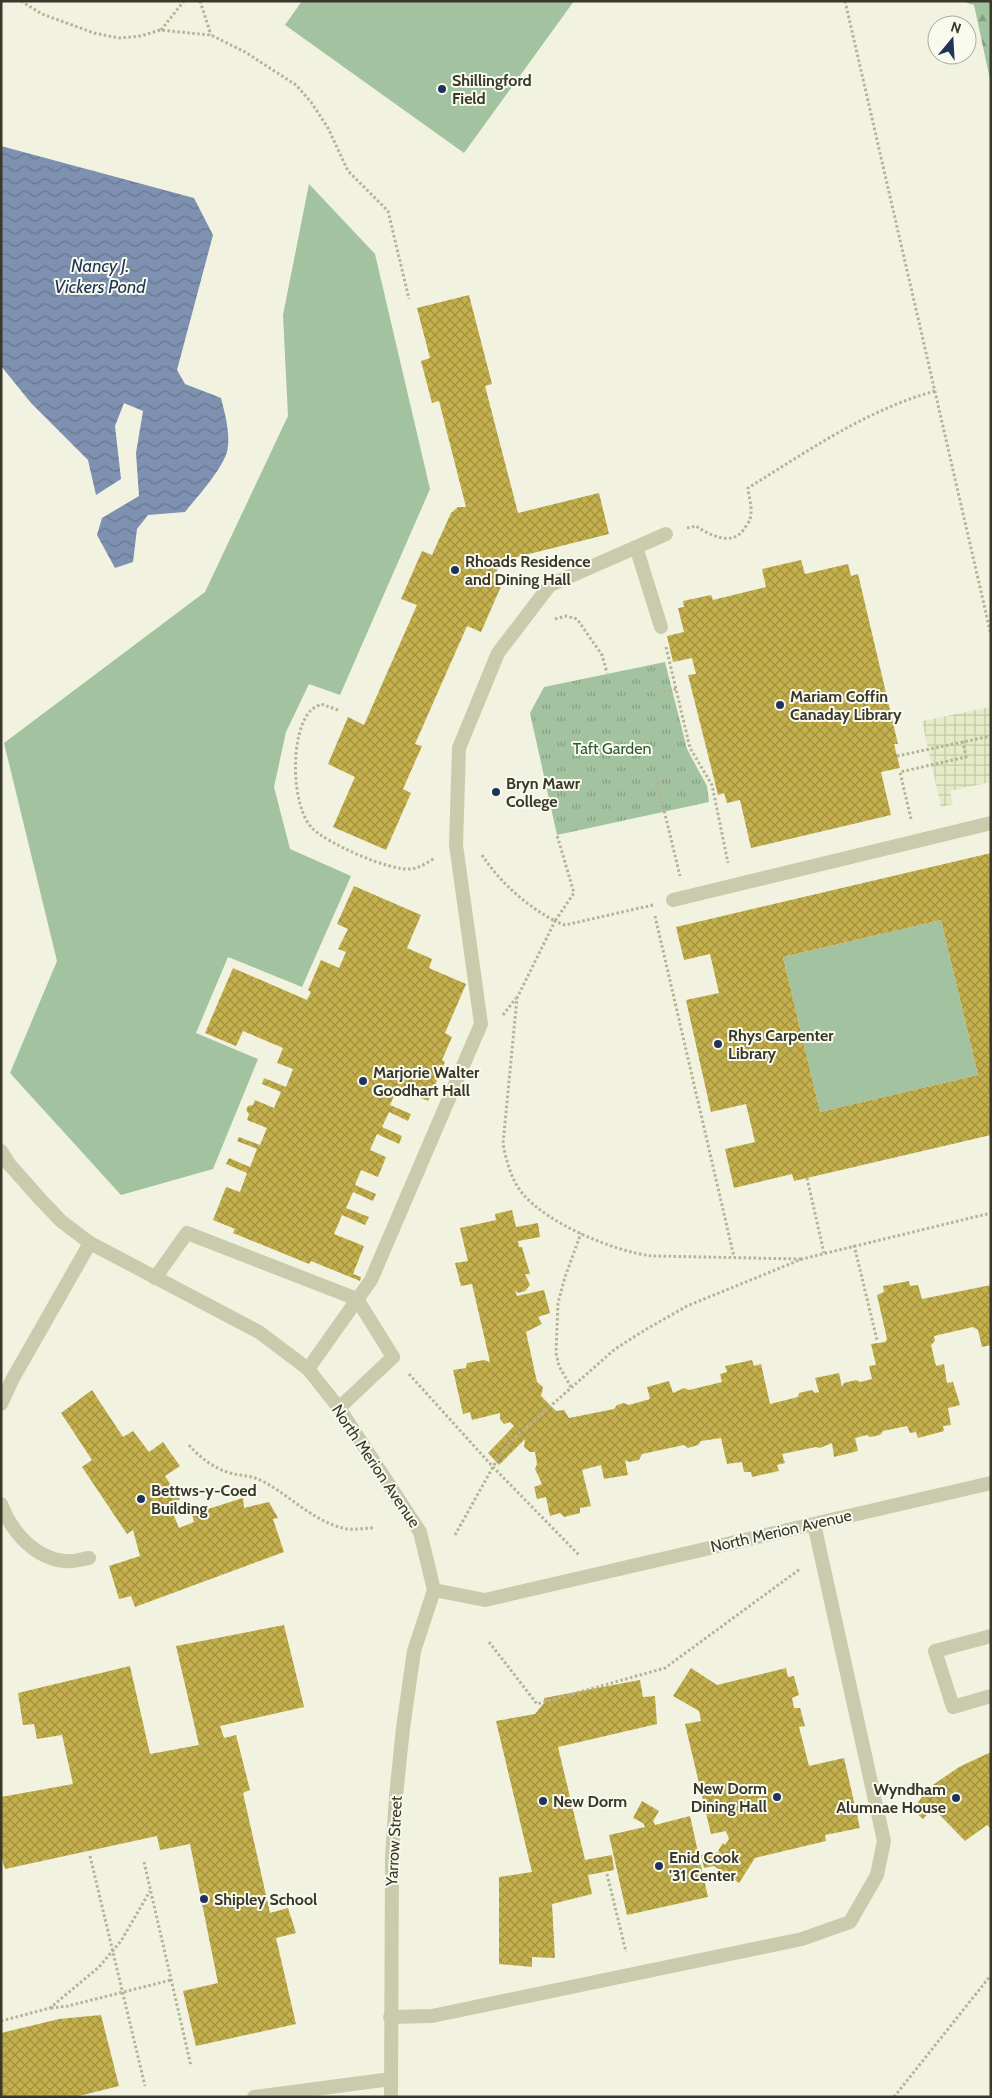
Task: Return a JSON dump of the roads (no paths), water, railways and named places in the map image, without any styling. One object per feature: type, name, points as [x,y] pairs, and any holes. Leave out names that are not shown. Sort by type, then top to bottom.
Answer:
[{"type":"street","points":[[308,1370],[371,1280],[481,1024],[456,845],[459,748],[498,653],[550,585],[666,534]]},
{"type":"street","points":[[636,547],[661,627]]},
{"type":"street","points":[[679,899],[991,823]]},
{"type":"street","name":"North Merion Avenue","points":[[1,1151],[10,1164],[61,1221],[90,1243],[259,1332],[308,1370],[339,1408],[420,1532],[434,1590],[485,1600],[991,1483]]},
{"type":"street","points":[[155,1278],[187,1233],[357,1299],[393,1357],[339,1408]]},
{"type":"street","points":[[1,1404],[12,1380],[90,1243]]},
{"type":"street","points":[[1,1504],[16,1532],[41,1554],[66,1561],[90,1558]]},
{"type":"street","points":[[390,2017],[432,2016],[632,1975],[802,1939],[850,1922],[877,1875],[884,1841],[814,1524]]},
{"type":"street","name":"Yarrow Street","points":[[391,2097],[392,1857],[396,1796],[414,1651],[434,1590]]},
{"type":"street","points":[[991,1636],[935,1651],[953,1707],[991,1696]]},
{"type":"street","points":[[254,2097],[391,2079]]},
{"type":"water","name":"Nancy J. Vickers Pond","points":[[1,146],[194,198],[213,235],[177,370],[185,384],[221,398],[228,432],[227,452],[214,475],[185,512],[148,515],[137,529],[133,562],[115,568],[97,535],[102,518],[139,496],[136,453],[143,411],[124,403],[115,426],[121,479],[96,495],[88,460],[31,403],[1,366]]},
{"type":"place","name":"Shillingford Field","points":[[442,89]]},
{"type":"place","name":"Rhoads Residence and Dining Hall","points":[[455,570]]},
{"type":"place","name":"Mariam Coffin Canaday Library","points":[[780,705]]},
{"type":"place","name":"Bryn Mawr College","points":[[496,792]]},
{"type":"place","name":"Rhys Carpenter Library","points":[[718,1044]]},
{"type":"place","name":"Marjorie Walter Goodhart Hall","points":[[363,1081]]},
{"type":"place","name":"Bettws-y-Coed Building","points":[[141,1499]]},
{"type":"place","name":"New Dorm Dining Hall","points":[[777,1797]]},
{"type":"place","name":"Wyndham Alumnae House","points":[[956,1798]]},
{"type":"place","name":"New Dorm","points":[[543,1801]]},
{"type":"place","name":"Enid Cook '31 Center","points":[[659,1866]]},
{"type":"place","name":"Shipley School","points":[[204,1899]]},
{"type":"park label","name":"Taft Garden","points":[[612,748]]}]
